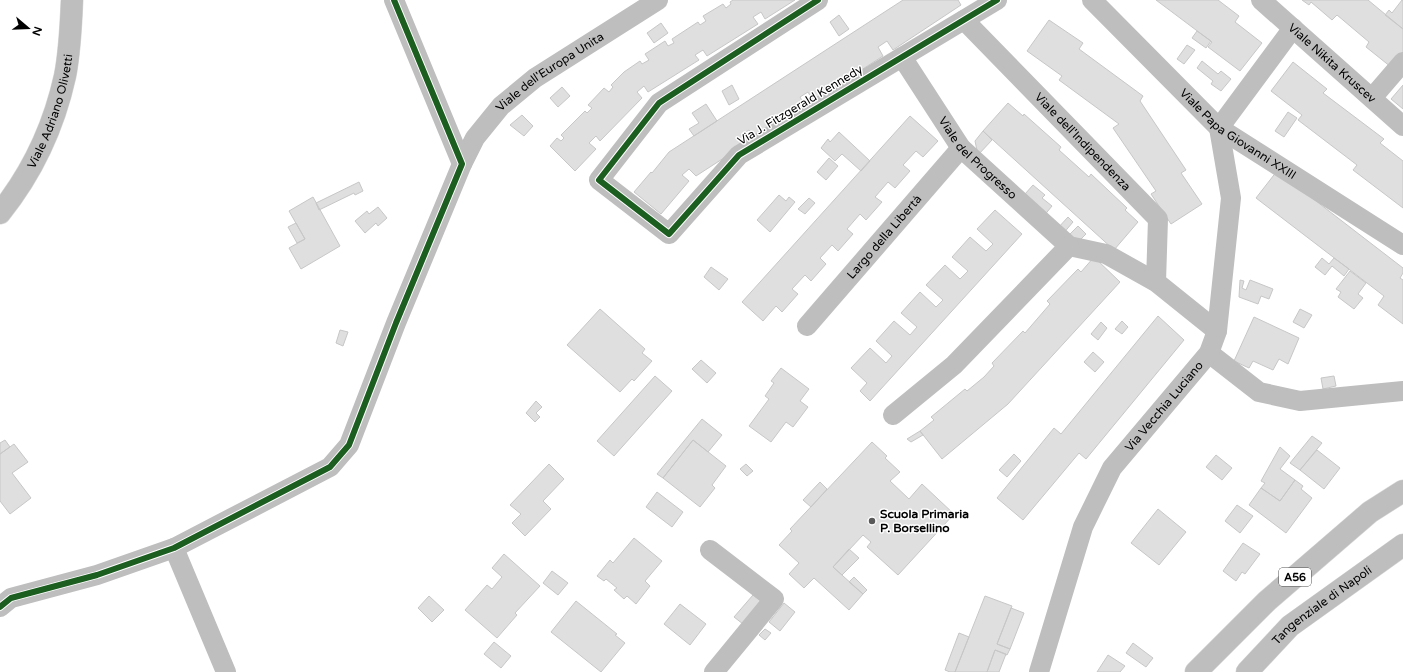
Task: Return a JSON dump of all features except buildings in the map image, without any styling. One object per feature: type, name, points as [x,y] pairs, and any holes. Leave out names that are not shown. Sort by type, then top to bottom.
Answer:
[{"type":"main road","name":"Viale Adriano Olivetti","points":[[0,213],[19,189],[31,168],[51,122],[65,76],[69,51],[72,0]]},
{"type":"main road","name":"A56","points":[[1196,672],[1267,601],[1370,512],[1403,491]]},
{"type":"main road","name":"Tangenziale di Napoli","points":[[1247,672],[1290,626],[1403,545]]},
{"type":"street","points":[[394,0],[462,164]]},
{"type":"street","name":"Viale dell'Europa Unita","points":[[4,598],[97,575],[174,548],[330,467],[349,446],[396,323],[462,164],[475,138],[501,106],[535,78],[658,0]]},
{"type":"street","name":"Via J. Fitzgerald Kennedy","points":[[818,0],[659,104],[599,180],[669,234],[739,155],[997,0]]},
{"type":"street","name":"Viale Papa Giovanni XXIII","points":[[1092,0],[1219,128],[1403,245]]},
{"type":"street","name":"Viale Nikita Kruscev","points":[[1261,0],[1403,126]]},
{"type":"street","name":"Viale dell'Indipendenza","points":[[964,20],[1158,220],[1156,282]]},
{"type":"street","points":[[1219,128],[1293,28]]},
{"type":"street","name":"Viale del Progresso","points":[[902,57],[961,148],[1069,246]]},
{"type":"street","points":[[1372,98],[1403,62]]},
{"type":"street","name":"Via Vecchia Luciano","points":[[1039,672],[1083,527],[1112,468],[1209,354],[1217,331],[1231,198],[1219,128]]},
{"type":"street","name":"Largo della Libertà","points":[[808,326],[961,148]]},
{"type":"street","points":[[893,415],[954,365],[1069,246],[1106,254],[1156,282],[1217,331]]},
{"type":"street","points":[[1209,354],[1259,392],[1300,401],[1403,391]]},
{"type":"street","points":[[174,548],[226,672]]},
{"type":"street","points":[[710,550],[774,599],[714,672]]},
{"type":"cycle path","points":[[0,607],[11,598],[97,575],[174,548],[330,467],[349,445],[396,323],[462,164],[394,0]]},
{"type":"cycle path","points":[[818,0],[659,103],[599,180],[669,234],[739,155],[997,0]]},
{"type":"place","name":"Scuola Primaria P. Borsellino","points":[[872,521]]}]
